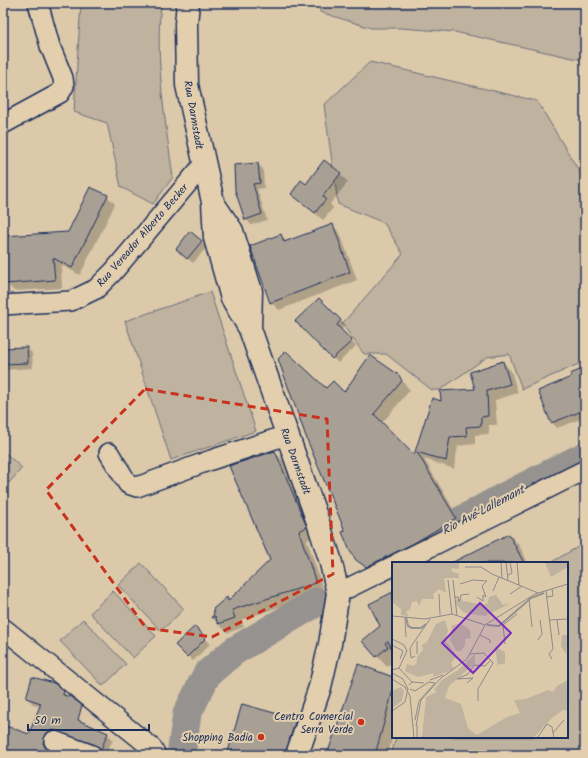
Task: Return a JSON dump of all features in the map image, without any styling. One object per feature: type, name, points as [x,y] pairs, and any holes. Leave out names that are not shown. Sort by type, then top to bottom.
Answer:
[{"type":"main road","name":"Rua Darmstadt","points":[[188,3],[186,24],[187,85],[213,202],[232,231],[251,291],[250,329],[330,559],[338,593]]},
{"type":"main road","points":[[297,755],[320,687],[330,644],[338,593]]},
{"type":"street","points":[[3,124],[60,93],[64,86],[63,78],[50,46],[38,3]]},
{"type":"street","name":"Rua Vereador Alberto Becker","points":[[3,305],[71,301],[96,289],[113,272],[204,164]]},
{"type":"street","points":[[109,453],[128,484],[137,487],[211,460],[287,435]]},
{"type":"street","points":[[400,562],[585,470]]},
{"type":"street","points":[[338,593],[392,566]]},
{"type":"street","points":[[3,628],[152,748],[156,755]]},
{"type":"street","points":[[54,741],[92,755]]},
{"type":"highlighted area","points":[[145,389],[327,419],[333,574],[212,637],[146,628],[46,490]]},
{"type":"shaded area","points":[[81,3],[161,3],[159,25],[160,68],[164,112],[173,177],[153,204],[121,187],[107,123],[74,112]]},
{"type":"shaded area","points":[[319,3],[585,3],[585,65],[582,60],[455,32],[400,28],[371,28],[320,12]]},
{"type":"shaded area","points":[[370,62],[537,101],[585,181],[585,358],[581,363],[522,389],[509,354],[487,357],[440,390],[432,390],[386,354],[364,354],[342,324],[403,254],[384,223],[338,204],[324,105]]},
{"type":"shaded area","points":[[210,292],[256,431],[171,460],[125,321]]},
{"type":"shaded area","points":[[3,451],[22,468],[9,483],[3,478]]},
{"type":"shaded area","points":[[585,543],[585,755],[391,755],[396,738],[568,738],[568,562],[552,562]]},
{"type":"shaded area","points":[[141,563],[184,609],[161,631],[118,585]]},
{"type":"shaded area","points":[[113,591],[156,636],[133,658],[90,613]]},
{"type":"shaded area","points":[[83,619],[126,664],[103,686],[60,641]]},
{"type":"building","points":[[324,160],[341,173],[323,196],[326,199],[315,213],[291,194],[301,180],[306,184]]},
{"type":"building","points":[[258,163],[260,183],[253,184],[262,214],[245,220],[235,190],[234,165]]},
{"type":"building","points":[[90,187],[108,195],[72,268],[53,258],[55,280],[5,284],[3,236],[68,232]]},
{"type":"building","points":[[333,224],[350,272],[270,303],[250,246],[281,234],[284,242]]},
{"type":"building","points":[[190,231],[202,241],[187,259],[176,249]]},
{"type":"building","points":[[319,298],[341,320],[337,325],[352,341],[332,359],[295,321]]},
{"type":"building","points":[[27,347],[28,363],[3,364],[3,348]]},
{"type":"building","points":[[286,351],[326,388],[333,381],[344,392],[370,355],[399,375],[402,381],[374,414],[414,455],[432,398],[441,401],[440,391],[475,389],[470,372],[503,361],[510,384],[487,391],[488,416],[481,417],[481,426],[466,427],[467,436],[450,437],[446,461],[417,452],[456,518],[416,542],[366,567],[356,560],[350,551],[342,532],[345,531],[308,442],[278,359]]},
{"type":"building","points":[[585,368],[585,410],[551,423],[538,391],[571,377],[570,374]]},
{"type":"building","points":[[275,451],[307,527],[299,531],[316,583],[232,610],[235,618],[218,624],[215,616],[211,618],[214,614],[213,609],[227,597],[228,601],[270,560],[229,466]]},
{"type":"building","points":[[509,534],[523,562],[453,562]]},
{"type":"building","points":[[392,592],[392,650],[388,641],[385,643],[388,647],[376,657],[362,641],[380,626],[369,604]]},
{"type":"building","points":[[195,626],[206,638],[187,657],[175,645]]},
{"type":"building","name":"Centro Comercial Serra Verde","points":[[358,664],[392,677],[392,694],[375,755],[327,755]]},
{"type":"building","points":[[32,677],[54,683],[64,691],[63,695],[71,697],[82,705],[78,720],[108,733],[101,749],[96,745],[53,730],[47,733],[44,738],[43,743],[46,749],[44,755],[3,755],[3,725],[29,734],[41,703],[26,698]]},
{"type":"building","name":"Shopping Badia","points":[[242,704],[296,719],[285,755],[227,755]]},
{"type":"waterway","name":"Rio Avé‐Lallemant","points":[[422,542],[502,498],[585,456]]},
{"type":"waterway","name":"Rio Avé‐Lallemant","points":[[181,755],[187,714],[207,674],[234,651],[317,602]]},
{"type":"place","name":"Centro Comercial Serra Verde","points":[[361,722]]},
{"type":"place","name":"Shopping Badia","points":[[261,737]]}]
